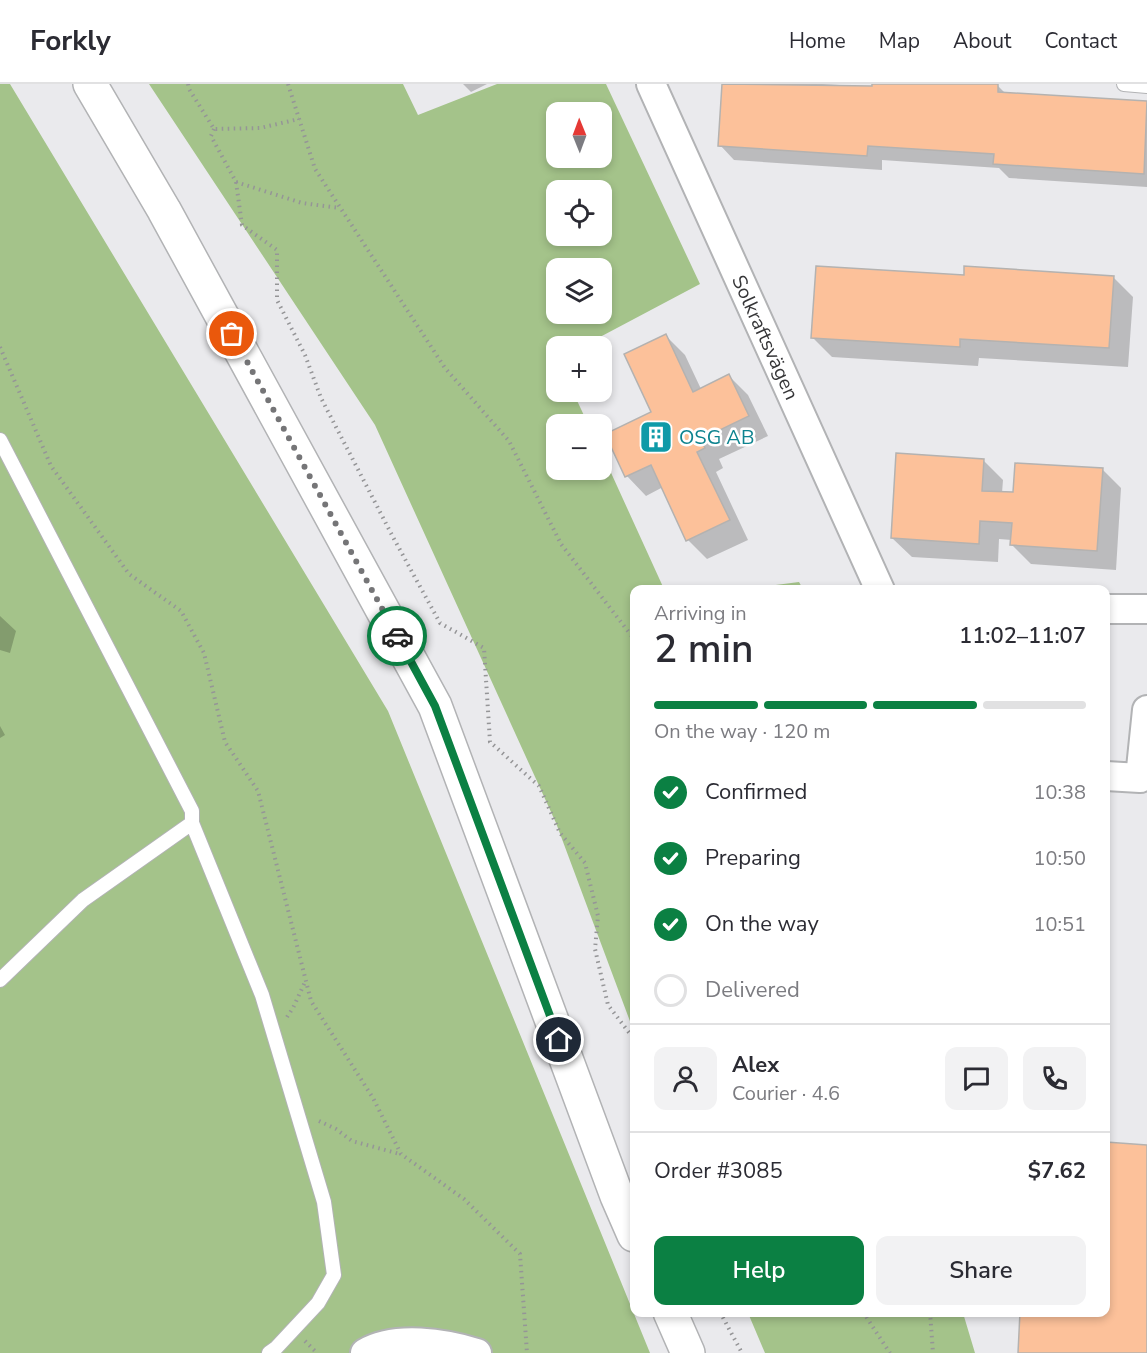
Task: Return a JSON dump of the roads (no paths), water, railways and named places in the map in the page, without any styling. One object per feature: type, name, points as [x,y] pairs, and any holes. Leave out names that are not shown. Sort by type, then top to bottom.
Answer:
[{"type":"main road","points":[[78,84],[164,210]]},
{"type":"main road","points":[[90,84],[164,210],[435,706],[630,1226]]},
{"type":"main road","points":[[672,1317],[688,1353]]},
{"type":"street","name":"Solkraftsvägen","points":[[651,84],[878,585]]},
{"type":"street","points":[[1110,609],[1147,609]]},
{"type":"street","points":[[1110,777],[1140,778],[1147,710]]},
{"type":"street","points":[[365,1353],[376,1346],[415,1342],[460,1348],[477,1353]]},
{"type":"lane","points":[[1124,84],[1147,86]]},
{"type":"lane","points":[[0,440],[192,811],[192,823],[262,994],[324,1202],[334,1275],[318,1303],[269,1353]]},
{"type":"lane","points":[[0,980],[82,900],[192,823]]},
{"type":"place","name":"OSG AB","points":[[656,437]]}]
